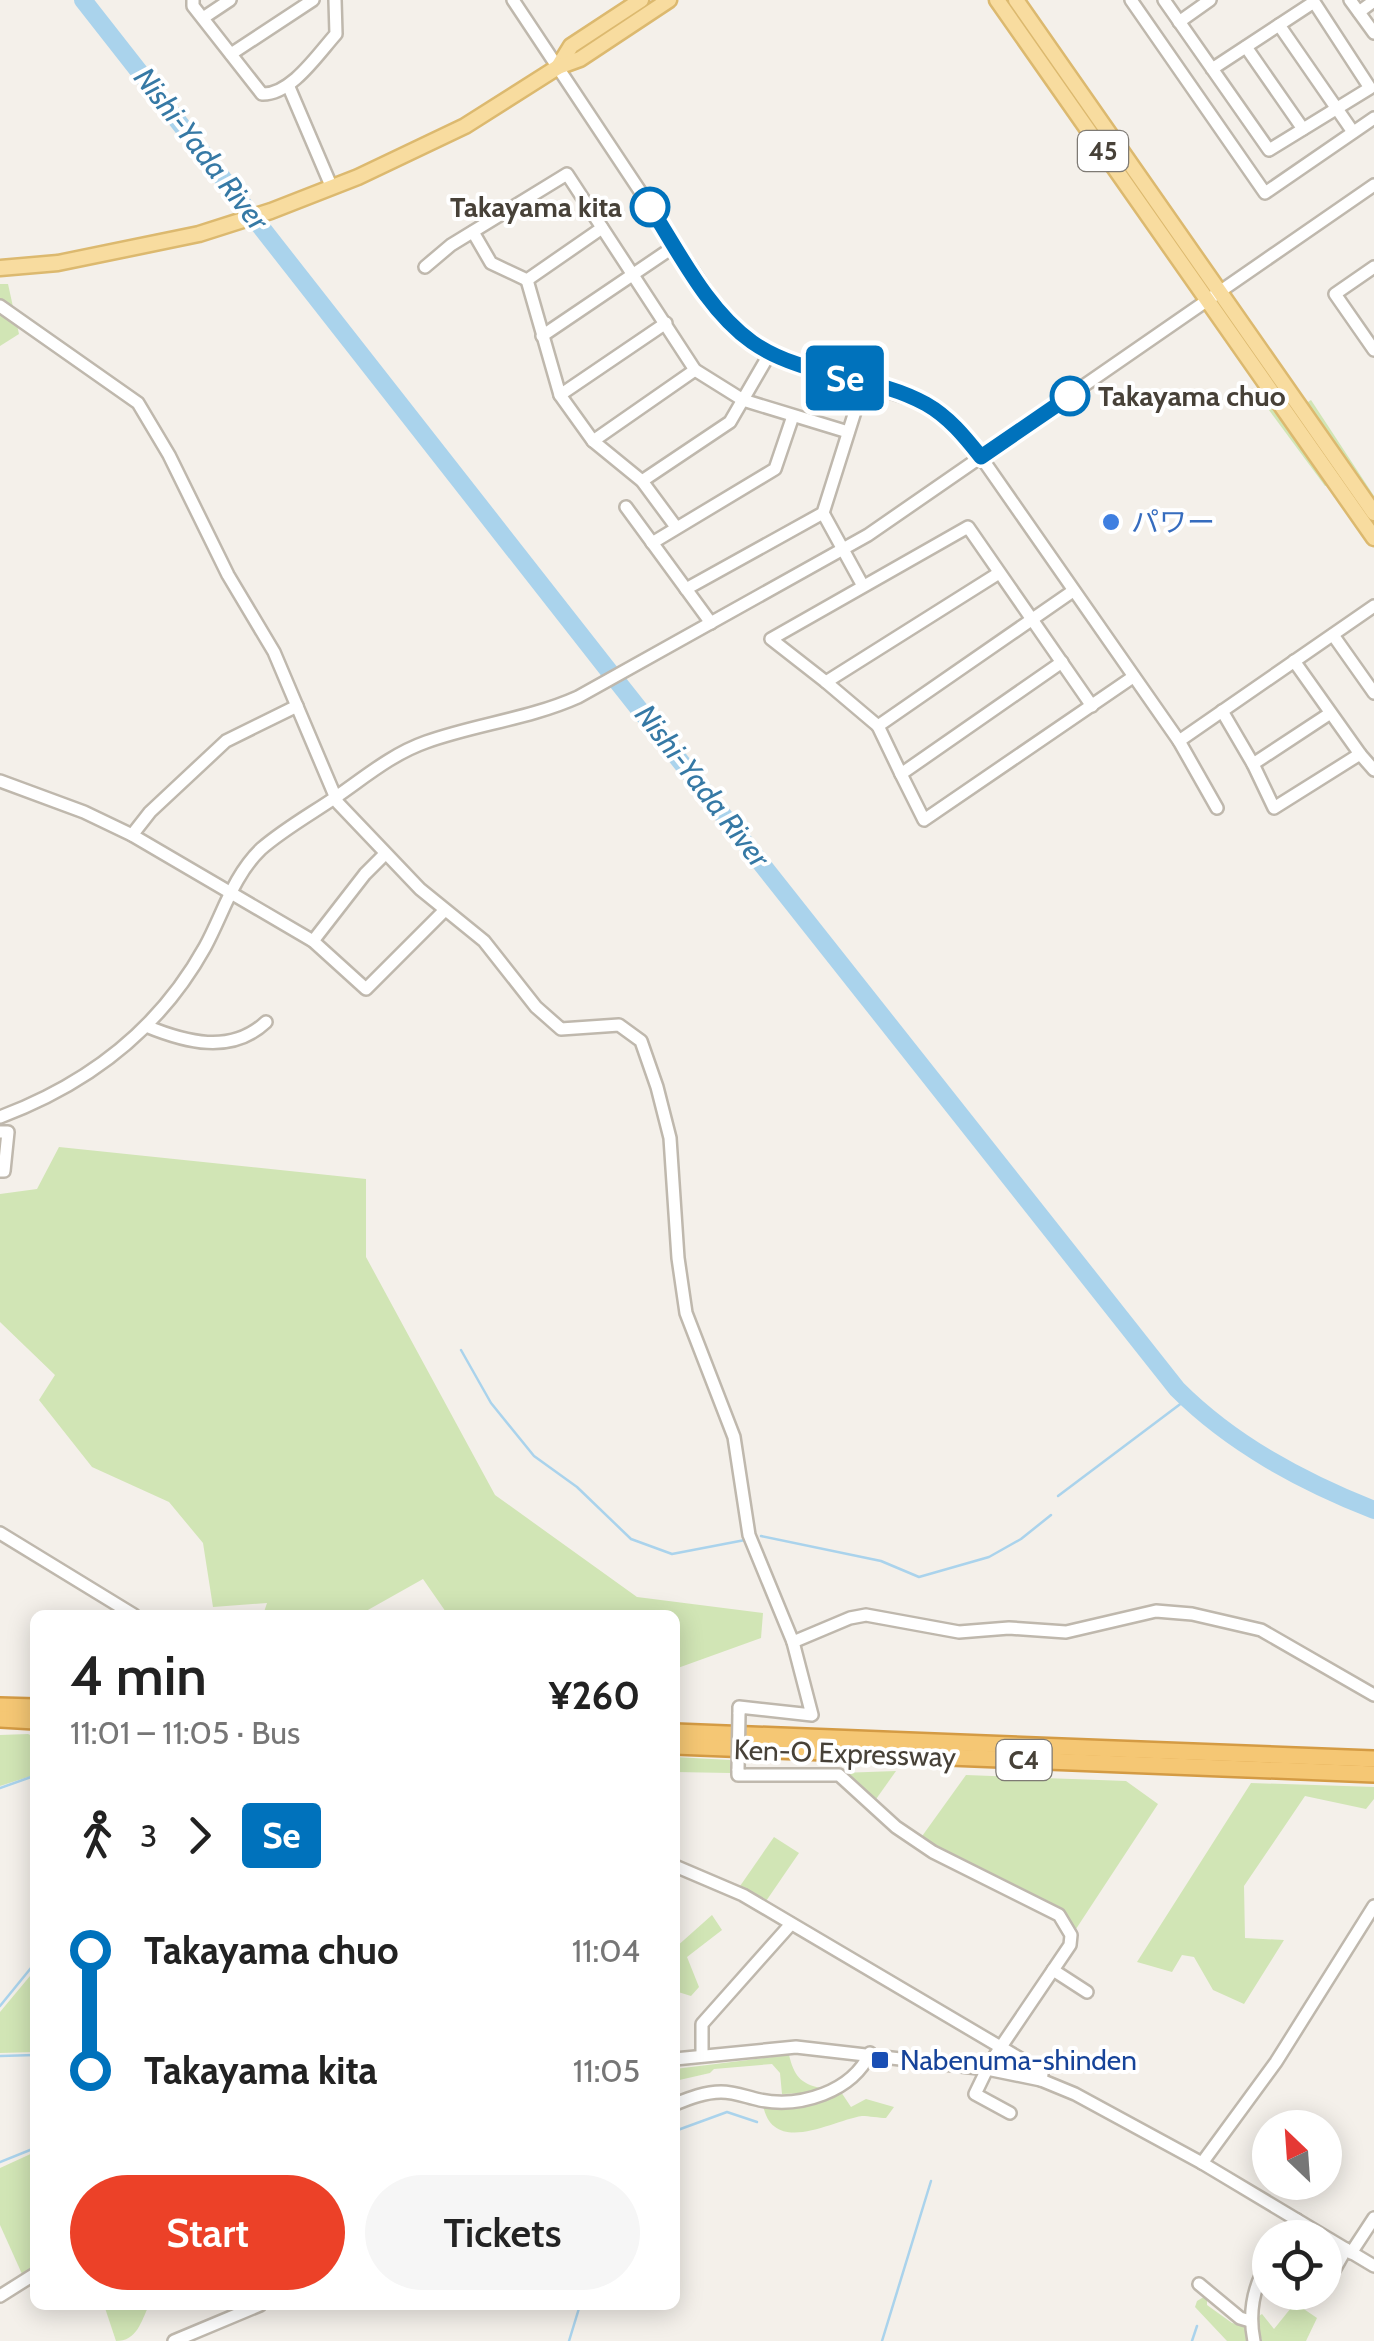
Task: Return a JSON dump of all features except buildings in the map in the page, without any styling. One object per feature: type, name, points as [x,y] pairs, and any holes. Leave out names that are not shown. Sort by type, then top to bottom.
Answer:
[{"type":"highway","points":[[0,1706],[30,1707]]},
{"type":"highway","points":[[0,1719],[30,1721]]},
{"type":"highway","name":"Ken-O Expressway","points":[[680,1732],[1374,1759]]},
{"type":"highway","name":"Ken-O Expressway","points":[[680,1746],[1374,1774]]},
{"type":"main road","points":[[558,68],[572,46],[641,0]]},
{"type":"main road","points":[[0,268],[58,263],[127,250],[239,222],[332,188],[421,149],[558,68],[580,59],[668,0]]},
{"type":"main road","name":"45","points":[[998,0],[1374,513]]},
{"type":"main road","name":"45","points":[[1016,0],[1374,538]]},
{"type":"street","points":[[192,0],[262,94],[268,95],[288,85],[336,34],[335,0]]},
{"type":"street","points":[[203,18],[230,0]]},
{"type":"street","points":[[231,54],[314,0]]},
{"type":"street","points":[[513,0],[675,246],[738,332],[770,353],[923,403],[950,422],[981,457],[1179,741],[1217,808]]},
{"type":"street","points":[[1131,0],[1265,193],[1374,118]]},
{"type":"street","points":[[1164,0],[1195,45],[1269,150],[1370,88],[1314,2],[1212,69]]},
{"type":"street","points":[[1179,22],[1210,0]]},
{"type":"street","points":[[1350,0],[1374,34]]},
{"type":"street","points":[[1359,12],[1374,1]]},
{"type":"street","points":[[1279,24],[1353,132]]},
{"type":"street","points":[[1173,60],[1195,45]]},
{"type":"street","points":[[1246,47],[1303,130]]},
{"type":"street","points":[[288,85],[332,188]]},
{"type":"street","points":[[425,267],[451,244],[567,174],[694,370],[743,400],[848,432]]},
{"type":"street","points":[[0,1116],[47,1098],[86,1076],[146,1026],[177,992],[246,867],[263,847],[335,797],[407,750],[536,714],[603,683],[843,549],[1215,297],[1374,184]]},
{"type":"street","points":[[527,280],[602,228]]},
{"type":"street","points":[[473,232],[491,263],[527,280],[560,395],[593,441],[642,481],[676,527]]},
{"type":"street","points":[[542,336],[675,246]]},
{"type":"street","points":[[1372,342],[1335,294],[1374,267]]},
{"type":"street","points":[[0,306],[138,403],[274,652],[335,797],[384,855],[444,911],[484,941],[536,1008],[561,1029],[620,1025],[640,1041],[670,1138],[686,1313],[734,1437],[749,1535],[793,1642],[812,1716],[739,1707],[738,1775],[838,1775],[870,1806],[933,1852],[1059,1915],[1071,1940],[987,2069],[975,2094],[1010,2113]]},
{"type":"street","points":[[560,395],[666,324]]},
{"type":"street","points":[[642,481],[730,422],[770,353]]},
{"type":"street","points":[[593,441],[694,370]]},
{"type":"street","points":[[686,590],[823,513],[864,383]]},
{"type":"street","points":[[652,543],[775,468],[793,416]]},
{"type":"street","points":[[626,507],[711,623]]},
{"type":"street","points":[[823,513],[863,586]]},
{"type":"street","points":[[1092,706],[968,527],[770,639],[878,726],[924,820],[1092,706],[1133,677]]},
{"type":"street","points":[[826,682],[999,573]]},
{"type":"street","points":[[878,726],[1073,591]]},
{"type":"street","points":[[1179,741],[1374,606]]},
{"type":"street","points":[[1332,635],[1374,693]]},
{"type":"street","points":[[1294,661],[1329,714],[1374,770]]},
{"type":"street","points":[[901,774],[1062,662]]},
{"type":"street","points":[[132,835],[150,812],[226,741],[297,706]]},
{"type":"street","points":[[1222,712],[1254,764],[1274,808],[1360,754]]},
{"type":"street","points":[[1254,764],[1329,714]]},
{"type":"street","points":[[0,781],[84,812],[132,835],[313,940],[366,989],[444,911]]},
{"type":"street","points":[[313,940],[364,874],[384,855]]},
{"type":"street","points":[[146,1026],[185,1042],[213,1044],[244,1036],[266,1022]]},
{"type":"street","points":[[0,1132],[8,1132],[4,1172],[0,1171]]},
{"type":"street","points":[[0,1533],[126,1610]]},
{"type":"street","points":[[793,1642],[866,1615],[959,1632],[1010,1628],[1066,1632],[1156,1610],[1260,1630],[1374,1695]]},
{"type":"street","points":[[680,1868],[743,1896],[1002,2047],[1040,2071],[1041,2080]]},
{"type":"street","points":[[1202,2163],[1276,2062],[1374,1906]]},
{"type":"street","points":[[702,2055],[702,2024],[791,1924]]},
{"type":"street","points":[[1053,1970],[1087,1992]]},
{"type":"street","points":[[680,2058],[779,2046],[870,2053],[1041,2080],[1075,2094],[1202,2163],[1297,2220]]},
{"type":"street","points":[[680,2103],[721,2092],[778,2102],[816,2096],[835,2090],[851,2078],[870,2053]]},
{"type":"street","points":[[1342,2261],[1374,2218]]},
{"type":"street","points":[[1342,2247],[1374,2266]]},
{"type":"street","points":[[0,2296],[30,2277]]},
{"type":"street","points":[[1198,2284],[1240,2318],[1250,2320]]},
{"type":"street","points":[[174,2341],[248,2310]]},
{"type":"street","points":[[1252,2310],[1254,2341]]},
{"type":"green space","points":[[0,284],[8,284],[19,334],[0,346]]},
{"type":"green space","points":[[1269,398],[1329,485],[1325,486],[1263,402]]},
{"type":"green space","points":[[1311,400],[1374,496],[1374,503],[1305,404]]},
{"type":"green space","points":[[59,1147],[366,1179],[366,1257],[495,1495],[637,1597],[763,1613],[761,1638],[680,1667],[680,1610],[445,1610],[423,1579],[368,1610],[265,1610],[267,1603],[213,1607],[203,1543],[169,1502],[92,1467],[39,1400],[55,1375],[0,1322],[0,1194],[37,1189]]},
{"type":"green space","points":[[0,1735],[30,1735],[30,1776],[0,1786]]},
{"type":"green space","points":[[680,1757],[730,1760],[730,1773],[680,1772]]},
{"type":"green space","points":[[896,1771],[874,1802],[840,1773]]},
{"type":"green space","points":[[966,1775],[1126,1781],[1158,1804],[1074,1932],[1062,1911],[920,1839]]},
{"type":"green space","points":[[1251,1783],[1374,1787],[1374,1799],[1366,1809],[1305,1796],[1244,1886],[1245,1938],[1284,1940],[1244,2004],[1213,1990],[1194,1957],[1182,1955],[1172,1972],[1137,1962]]},
{"type":"green space","points":[[774,1837],[799,1853],[764,1904],[738,1889]]},
{"type":"green space","points":[[712,1915],[722,1930],[687,1957],[699,1987],[691,1996],[680,1993],[680,1944]]},
{"type":"green space","points":[[30,1976],[30,2052],[0,2053],[0,2012]]},
{"type":"green space","points":[[789,2055],[799,2078],[821,2088],[782,2094],[780,2073],[772,2064],[714,2069],[680,2080],[680,2068]]},
{"type":"green space","points":[[841,2092],[851,2107],[866,2099],[894,2107],[886,2118],[862,2116],[805,2132],[791,2132],[769,2121],[763,2105]]},
{"type":"green space","points":[[30,2154],[30,2270],[22,2274],[0,2225],[0,2168]]},
{"type":"green space","points":[[1207,2295],[1207,2305],[1232,2323],[1247,2326],[1251,2341],[1227,2341],[1195,2307]]},
{"type":"green space","points":[[106,2310],[147,2310],[134,2334],[116,2341]]},
{"type":"green space","points":[[1289,2310],[1305,2310],[1317,2318],[1306,2341],[1262,2341],[1256,2318],[1262,2314],[1274,2329]]},
{"type":"waterway","name":"Nishi-Yada River","points":[[83,0],[1177,1389],[1244,1444],[1320,1487],[1374,1510]]},
{"type":"waterway","points":[[461,1350],[491,1403],[534,1456],[577,1487],[631,1539],[672,1554],[745,1540]]},
{"type":"waterway","points":[[1058,1496],[1187,1399]]},
{"type":"waterway","points":[[761,1536],[881,1561],[919,1577],[989,1557],[1021,1539],[1051,1515]]},
{"type":"waterway","points":[[0,1788],[30,1777]]},
{"type":"waterway","points":[[0,2006],[30,1969]]},
{"type":"waterway","points":[[0,2056],[30,2055]]},
{"type":"waterway","points":[[680,2129],[727,2112],[757,2122]]},
{"type":"waterway","points":[[0,2162],[30,2150]]},
{"type":"waterway","points":[[882,2341],[931,2181]]},
{"type":"waterway","points":[[569,2341],[578,2310]]},
{"type":"waterway","points":[[1192,2341],[1197,2326]]},
{"type":"bus line","name":"Se","points":[[650,207],[709,297],[738,332],[794,363],[923,403],[950,422],[981,457],[1070,396]]},
{"type":"place","name":"Takayama kita","points":[[650,207]]},
{"type":"place","name":"Takayama chuo","points":[[1070,396]]},
{"type":"place","name":"パワー","points":[[1111,522]]},
{"type":"place","name":"Nabenuma-shinden","points":[[880,2060]]}]
